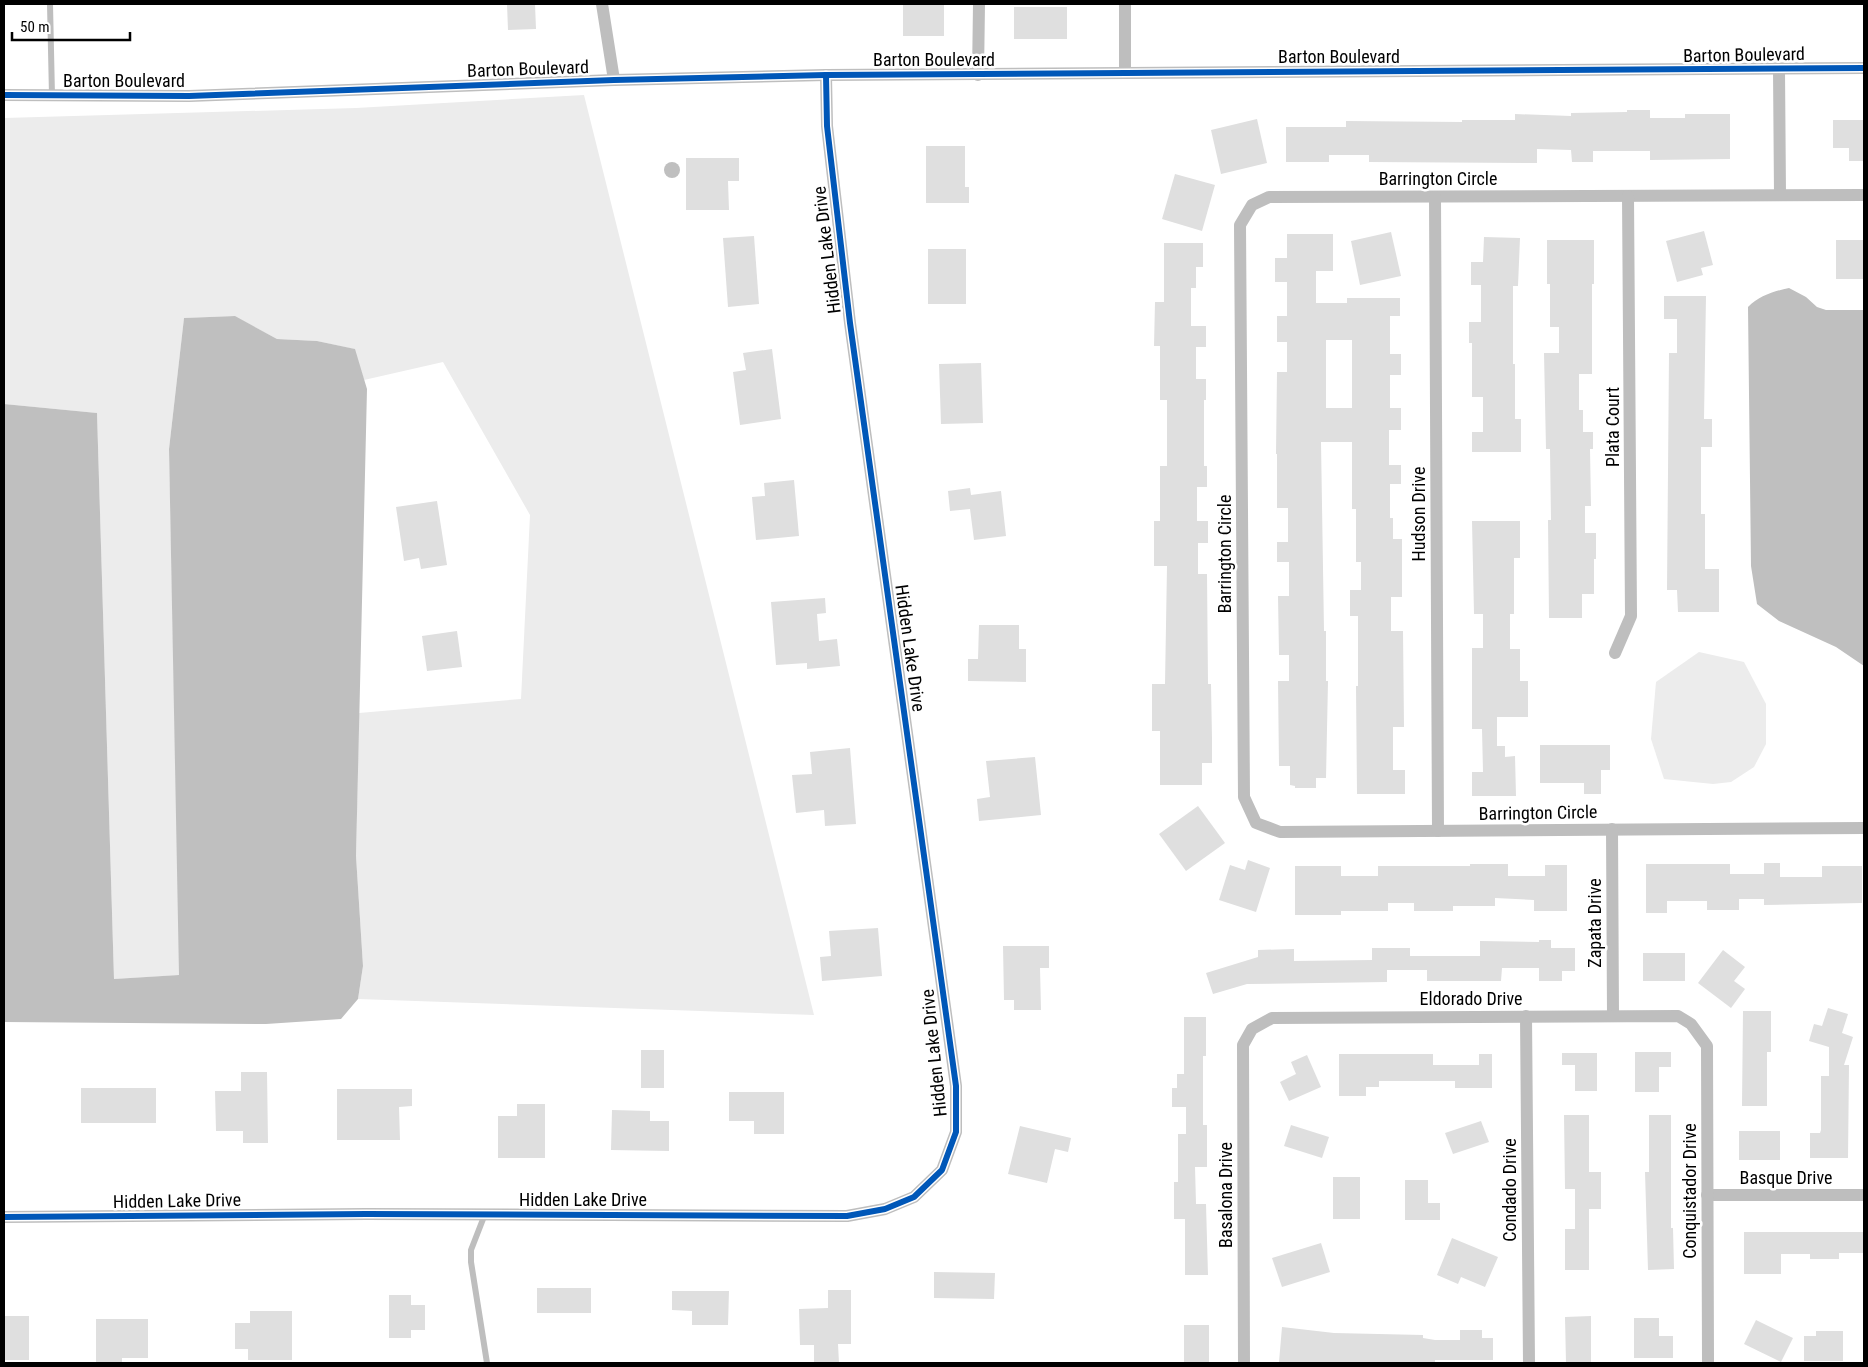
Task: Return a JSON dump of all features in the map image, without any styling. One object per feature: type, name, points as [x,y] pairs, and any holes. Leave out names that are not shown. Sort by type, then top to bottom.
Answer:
[{"type":"street","points":[[602,4],[614,80]]},
{"type":"street","points":[[978,75],[979,4]]},
{"type":"street","points":[[1125,4],[1125,73]]},
{"type":"street","name":"Barton Boulevard","points":[[4,95],[189,96],[614,80],[826,75],[1864,68]]},
{"type":"street","points":[[1778,70],[1780,195]]},
{"type":"street","name":"Hidden Lake Drive","points":[[4,1217],[485,1214],[847,1216],[885,1209],[914,1196],[942,1170],[956,1132],[956,1086],[849,313],[827,126],[826,75]]},
{"type":"street","name":"Barrington Circle","points":[[1864,195],[1269,197],[1252,205],[1240,225],[1244,796],[1256,823],[1280,832],[1864,828]]},
{"type":"street","name":"Plata Court","points":[[1615,653],[1632,616],[1628,196]]},
{"type":"street","name":"Hudson Drive","points":[[1435,197],[1438,831]]},
{"type":"street","name":"Zapata Drive","points":[[1612,829],[1613,1016]]},
{"type":"street","name":"Condado Drive","points":[[1526,1016],[1529,1363]]},
{"type":"street","name":"Eldorado Drive","points":[[1252,1029],[1272,1018],[1678,1016],[1692,1024]]},
{"type":"street","name":"Conquistador Drive","points":[[1692,1024],[1707,1046],[1708,1363]]},
{"type":"street","name":"Basalona Drive","points":[[1244,1363],[1243,1046],[1252,1029]]},
{"type":"street","name":"Basque Drive","points":[[1707,1196],[1864,1195]]},
{"type":"lane","points":[[50,4],[52,96]]},
{"type":"lane","points":[[485,1214],[472,1250],[472,1262],[487,1363]]},
{"type":"shaded area","points":[[584,95],[814,1015],[358,999],[363,966],[356,856],[359,713],[521,699],[530,515],[443,362],[364,380],[354,349],[317,341],[277,339],[234,316],[184,318],[169,449],[180,975],[114,979],[97,413],[4,404],[4,118],[356,108]]},
{"type":"shaded area","points":[[669,162],[675,162],[680,167],[678,176],[669,178],[664,173],[664,167]]},
{"type":"shaded area","points":[[1789,288],[1806,297],[1817,307],[1826,310],[1864,310],[1864,666],[1836,647],[1779,621],[1757,604],[1751,566],[1748,307],[1767,294]]},
{"type":"shaded area","points":[[235,316],[277,339],[317,341],[355,349],[367,389],[356,856],[363,966],[358,999],[341,1019],[266,1024],[4,1022],[4,404],[97,413],[114,979],[179,975],[169,449],[184,318]]},
{"type":"shaded area","points":[[1699,652],[1744,662],[1766,704],[1766,744],[1754,767],[1731,782],[1713,784],[1664,779],[1651,739],[1656,682]]},
{"type":"building","points":[[507,4],[535,4],[536,29],[508,30]]},
{"type":"building","points":[[903,5],[944,5],[944,36],[903,36]]},
{"type":"building","points":[[1014,7],[1067,7],[1067,39],[1014,39]]},
{"type":"building","points":[[1627,110],[1650,110],[1650,118],[1685,118],[1685,114],[1730,114],[1730,159],[1650,160],[1650,151],[1593,151],[1593,162],[1572,162],[1571,150],[1537,149],[1537,163],[1369,162],[1369,155],[1329,155],[1329,162],[1286,162],[1286,127],[1346,127],[1346,121],[1462,122],[1462,120],[1515,120],[1515,114],[1571,116],[1571,113],[1627,112]]},
{"type":"building","points":[[1257,119],[1267,163],[1221,174],[1211,130]]},
{"type":"building","points":[[1833,120],[1864,120],[1864,161],[1849,161],[1849,148],[1833,148]]},
{"type":"building","points":[[926,146],[965,146],[965,187],[969,187],[969,203],[926,203]]},
{"type":"building","points":[[686,158],[739,158],[739,181],[728,181],[729,210],[686,210]]},
{"type":"building","points":[[1175,174],[1215,185],[1202,231],[1162,219]]},
{"type":"building","points":[[1704,231],[1713,265],[1701,268],[1703,275],[1677,282],[1666,241]]},
{"type":"building","points":[[1391,232],[1401,276],[1360,285],[1351,241]]},
{"type":"building","points":[[1287,234],[1333,234],[1333,271],[1316,271],[1316,303],[1347,303],[1347,298],[1400,298],[1400,316],[1390,316],[1390,354],[1401,354],[1401,375],[1390,375],[1390,408],[1401,408],[1401,430],[1389,430],[1389,465],[1401,465],[1401,484],[1390,484],[1390,518],[1393,518],[1393,539],[1402,539],[1402,597],[1391,597],[1391,631],[1403,631],[1404,727],[1393,727],[1393,770],[1405,770],[1405,794],[1357,794],[1356,686],[1358,686],[1358,616],[1350,616],[1350,590],[1361,590],[1361,562],[1356,562],[1356,509],[1352,509],[1352,442],[1321,442],[1324,631],[1326,631],[1326,681],[1328,681],[1326,778],[1316,778],[1316,788],[1295,788],[1295,786],[1290,785],[1290,766],[1279,766],[1278,681],[1289,681],[1289,655],[1279,655],[1278,596],[1289,596],[1289,562],[1277,562],[1277,542],[1288,542],[1288,508],[1277,508],[1277,372],[1287,372],[1287,342],[1277,342],[1277,316],[1287,316],[1287,282],[1275,282],[1275,258],[1287,258]],"holes":[[[1326,340],[1352,340],[1352,408],[1326,408]]]},
{"type":"building","points":[[754,236],[759,304],[728,307],[723,238]]},
{"type":"building","points":[[1484,237],[1520,238],[1518,286],[1513,286],[1513,364],[1515,364],[1515,419],[1521,419],[1521,452],[1472,452],[1472,432],[1483,432],[1483,397],[1472,397],[1472,343],[1469,343],[1469,322],[1481,322],[1481,285],[1471,285],[1471,262],[1483,262]]},
{"type":"building","points":[[1547,240],[1594,240],[1592,374],[1579,374],[1579,410],[1583,410],[1583,432],[1593,432],[1593,449],[1590,449],[1591,506],[1585,506],[1585,533],[1596,533],[1596,559],[1594,559],[1594,594],[1582,594],[1582,618],[1549,618],[1548,520],[1551,520],[1550,449],[1546,449],[1544,353],[1559,353],[1559,327],[1550,327],[1550,284],[1547,284]]},
{"type":"building","points":[[1836,240],[1864,240],[1864,279],[1836,279]]},
{"type":"building","points":[[1164,243],[1203,243],[1203,267],[1196,267],[1196,288],[1191,288],[1191,326],[1206,326],[1206,347],[1196,347],[1196,379],[1206,379],[1206,400],[1204,400],[1204,466],[1207,466],[1207,487],[1197,487],[1197,521],[1208,521],[1208,543],[1198,543],[1198,574],[1207,574],[1208,684],[1211,684],[1212,739],[1212,763],[1202,763],[1202,785],[1160,785],[1160,731],[1152,731],[1152,684],[1165,684],[1167,566],[1154,566],[1154,521],[1160,521],[1160,466],[1167,466],[1167,400],[1160,400],[1160,346],[1154,346],[1155,302],[1164,302]]},
{"type":"building","points":[[928,249],[966,249],[966,304],[928,304]]},
{"type":"building","points":[[1664,296],[1706,296],[1704,419],[1712,419],[1712,447],[1701,447],[1701,514],[1705,514],[1705,569],[1719,569],[1719,612],[1678,612],[1677,590],[1667,590],[1669,353],[1677,353],[1677,319],[1664,319]]},
{"type":"building","points":[[772,349],[781,419],[740,425],[733,372],[746,370],[743,353]]},
{"type":"building","points":[[981,363],[983,423],[941,424],[939,364]]},
{"type":"building","points":[[794,480],[799,536],[756,540],[752,497],[765,496],[764,483]]},
{"type":"building","points":[[970,488],[971,495],[1001,491],[1006,536],[974,540],[970,509],[950,511],[948,491]]},
{"type":"building","points":[[437,501],[447,565],[421,569],[419,558],[404,561],[396,507]]},
{"type":"building","points":[[1472,521],[1520,521],[1520,558],[1514,558],[1514,614],[1510,614],[1510,649],[1520,649],[1520,681],[1528,681],[1528,717],[1497,717],[1497,746],[1505,746],[1505,757],[1515,756],[1516,796],[1472,796],[1472,772],[1483,772],[1482,729],[1472,729],[1472,648],[1483,648],[1483,614],[1474,614]]},
{"type":"building","points":[[825,598],[826,613],[817,614],[819,641],[837,639],[840,666],[807,669],[807,663],[776,665],[771,602]]},
{"type":"building","points":[[979,625],[1019,625],[1019,649],[1026,649],[1026,682],[968,681],[968,659],[978,659]]},
{"type":"building","points":[[457,631],[462,667],[427,671],[422,636]]},
{"type":"building","points":[[1540,745],[1610,745],[1610,770],[1601,770],[1601,794],[1584,794],[1584,783],[1540,783]]},
{"type":"building","points":[[850,748],[856,824],[825,826],[824,810],[796,813],[792,775],[812,774],[810,752]]},
{"type":"building","points":[[1035,757],[1041,815],[979,821],[977,799],[990,797],[986,761]]},
{"type":"building","points":[[1198,806],[1225,843],[1186,871],[1159,834]]},
{"type":"building","points":[[1248,860],[1270,868],[1256,912],[1219,900],[1230,865],[1245,870]]},
{"type":"building","points":[[1764,863],[1780,863],[1780,877],[1822,877],[1822,866],[1862,866],[1862,903],[1764,905],[1764,899],[1739,899],[1739,910],[1707,910],[1707,901],[1667,901],[1667,913],[1646,913],[1646,864],[1730,864],[1730,874],[1764,874]]},
{"type":"building","points":[[1470,864],[1508,864],[1508,876],[1545,876],[1545,865],[1567,865],[1567,911],[1534,911],[1534,900],[1495,898],[1495,906],[1453,906],[1453,911],[1414,911],[1414,903],[1388,903],[1388,911],[1341,911],[1341,915],[1295,915],[1295,866],[1341,866],[1341,876],[1378,876],[1378,866],[1470,866]]},
{"type":"building","points":[[878,928],[882,976],[822,981],[820,957],[831,956],[829,931]]},
{"type":"building","points":[[1539,940],[1551,940],[1551,948],[1575,948],[1575,971],[1562,971],[1562,981],[1539,981],[1539,968],[1502,968],[1501,981],[1427,981],[1427,970],[1387,970],[1387,982],[1247,984],[1213,994],[1206,973],[1258,957],[1258,950],[1294,949],[1294,961],[1372,960],[1372,948],[1410,948],[1410,956],[1480,956],[1480,941],[1539,942]]},
{"type":"building","points":[[1003,946],[1049,946],[1049,968],[1040,968],[1041,1010],[1014,1010],[1014,1000],[1004,1000]]},
{"type":"building","points":[[1723,950],[1745,967],[1734,981],[1745,989],[1731,1008],[1698,983]]},
{"type":"building","points":[[1643,953],[1685,953],[1685,981],[1643,981]]},
{"type":"building","points":[[1828,1008],[1848,1014],[1842,1033],[1853,1037],[1844,1065],[1849,1065],[1848,1158],[1810,1158],[1810,1133],[1820,1133],[1821,1130],[1821,1076],[1829,1076],[1829,1047],[1809,1041],[1814,1024],[1822,1026]]},
{"type":"building","points":[[1743,1011],[1771,1011],[1771,1052],[1767,1052],[1767,1106],[1742,1106]]},
{"type":"building","points":[[1184,1017],[1206,1017],[1206,1056],[1203,1056],[1203,1125],[1207,1125],[1207,1167],[1195,1167],[1196,1204],[1206,1204],[1208,1275],[1185,1275],[1185,1219],[1174,1219],[1174,1182],[1178,1182],[1178,1134],[1186,1134],[1186,1107],[1172,1107],[1172,1088],[1177,1088],[1177,1074],[1184,1074]]},
{"type":"building","points":[[641,1050],[664,1050],[664,1088],[641,1088]]},
{"type":"building","points":[[1635,1052],[1671,1052],[1671,1067],[1659,1067],[1659,1092],[1635,1092]]},
{"type":"building","points":[[1562,1053],[1597,1053],[1597,1091],[1575,1091],[1575,1065],[1562,1065]]},
{"type":"building","points":[[1339,1054],[1433,1054],[1433,1065],[1479,1065],[1479,1054],[1492,1054],[1492,1088],[1455,1088],[1455,1081],[1379,1081],[1379,1087],[1366,1087],[1366,1096],[1339,1096]]},
{"type":"building","points":[[1307,1055],[1321,1087],[1289,1101],[1280,1082],[1296,1074],[1291,1062]]},
{"type":"building","points":[[241,1072],[267,1072],[268,1143],[243,1143],[243,1131],[216,1131],[215,1091],[241,1091]]},
{"type":"building","points":[[81,1088],[156,1088],[156,1123],[81,1123]]},
{"type":"building","points":[[337,1089],[412,1089],[412,1106],[399,1107],[400,1140],[337,1140]]},
{"type":"building","points":[[729,1092],[784,1092],[784,1134],[754,1134],[754,1121],[729,1121]]},
{"type":"building","points":[[517,1104],[545,1104],[545,1158],[498,1158],[498,1116],[517,1116]]},
{"type":"building","points":[[612,1110],[650,1111],[650,1121],[669,1121],[669,1151],[611,1150]]},
{"type":"building","points":[[1564,1115],[1589,1115],[1589,1172],[1601,1172],[1601,1209],[1589,1209],[1589,1270],[1565,1270],[1565,1229],[1575,1229],[1575,1189],[1565,1189]]},
{"type":"building","points":[[1649,1115],[1671,1115],[1671,1228],[1673,1228],[1674,1269],[1648,1270],[1645,1172],[1649,1172]]},
{"type":"building","points":[[1481,1121],[1489,1142],[1453,1154],[1445,1133]]},
{"type":"building","points":[[1291,1125],[1329,1137],[1322,1158],[1284,1146]]},
{"type":"building","points":[[1020,1126],[1071,1138],[1068,1152],[1055,1149],[1047,1183],[1008,1174]]},
{"type":"building","points":[[1739,1131],[1780,1131],[1780,1160],[1739,1160]]},
{"type":"building","points":[[1333,1177],[1360,1177],[1360,1219],[1333,1219]]},
{"type":"building","points":[[1405,1180],[1428,1180],[1428,1203],[1440,1203],[1440,1220],[1405,1220]]},
{"type":"building","points":[[1744,1232],[1864,1232],[1864,1253],[1839,1253],[1839,1259],[1810,1259],[1810,1254],[1781,1254],[1781,1274],[1744,1274]]},
{"type":"building","points":[[1452,1238],[1498,1257],[1485,1287],[1461,1277],[1458,1284],[1437,1275]]},
{"type":"building","points":[[1321,1243],[1330,1272],[1282,1287],[1272,1258]]},
{"type":"building","points":[[934,1272],[995,1273],[994,1299],[934,1298]]},
{"type":"building","points":[[537,1288],[591,1288],[591,1313],[537,1313]]},
{"type":"building","points":[[828,1290],[851,1290],[851,1344],[838,1344],[839,1363],[814,1363],[814,1345],[800,1345],[799,1309],[828,1308]]},
{"type":"building","points":[[672,1291],[729,1291],[728,1325],[692,1325],[692,1311],[672,1310]]},
{"type":"building","points":[[389,1295],[411,1295],[411,1305],[425,1305],[425,1330],[411,1330],[411,1338],[389,1338]]},
{"type":"building","points":[[250,1311],[292,1311],[292,1360],[248,1360],[248,1349],[235,1349],[235,1323],[250,1323]]},
{"type":"building","points":[[4,1316],[29,1316],[29,1360],[4,1360]]},
{"type":"building","points":[[1591,1316],[1591,1363],[1566,1363],[1565,1317]]},
{"type":"building","points":[[1634,1318],[1659,1318],[1659,1336],[1673,1336],[1673,1358],[1634,1358]]},
{"type":"building","points":[[96,1319],[148,1319],[148,1358],[122,1358],[122,1363],[96,1363]]},
{"type":"building","points":[[1756,1320],[1793,1338],[1781,1362],[1744,1344]]},
{"type":"building","points":[[1184,1325],[1209,1325],[1209,1363],[1184,1363]]},
{"type":"building","points":[[1282,1327],[1334,1333],[1423,1335],[1423,1338],[1435,1340],[1460,1340],[1460,1330],[1482,1330],[1482,1338],[1493,1338],[1493,1360],[1435,1360],[1435,1362],[1382,1363],[1279,1362]]},
{"type":"building","points":[[1816,1331],[1843,1331],[1843,1361],[1804,1361],[1804,1336],[1816,1336]]},
{"type":"cycle path","points":[[4,95],[189,96],[614,80],[826,75],[1864,68]]},
{"type":"cycle path","points":[[4,1217],[366,1214],[847,1216],[885,1209],[914,1197],[942,1170],[956,1132],[956,1086],[850,323],[827,126],[826,75]]}]
